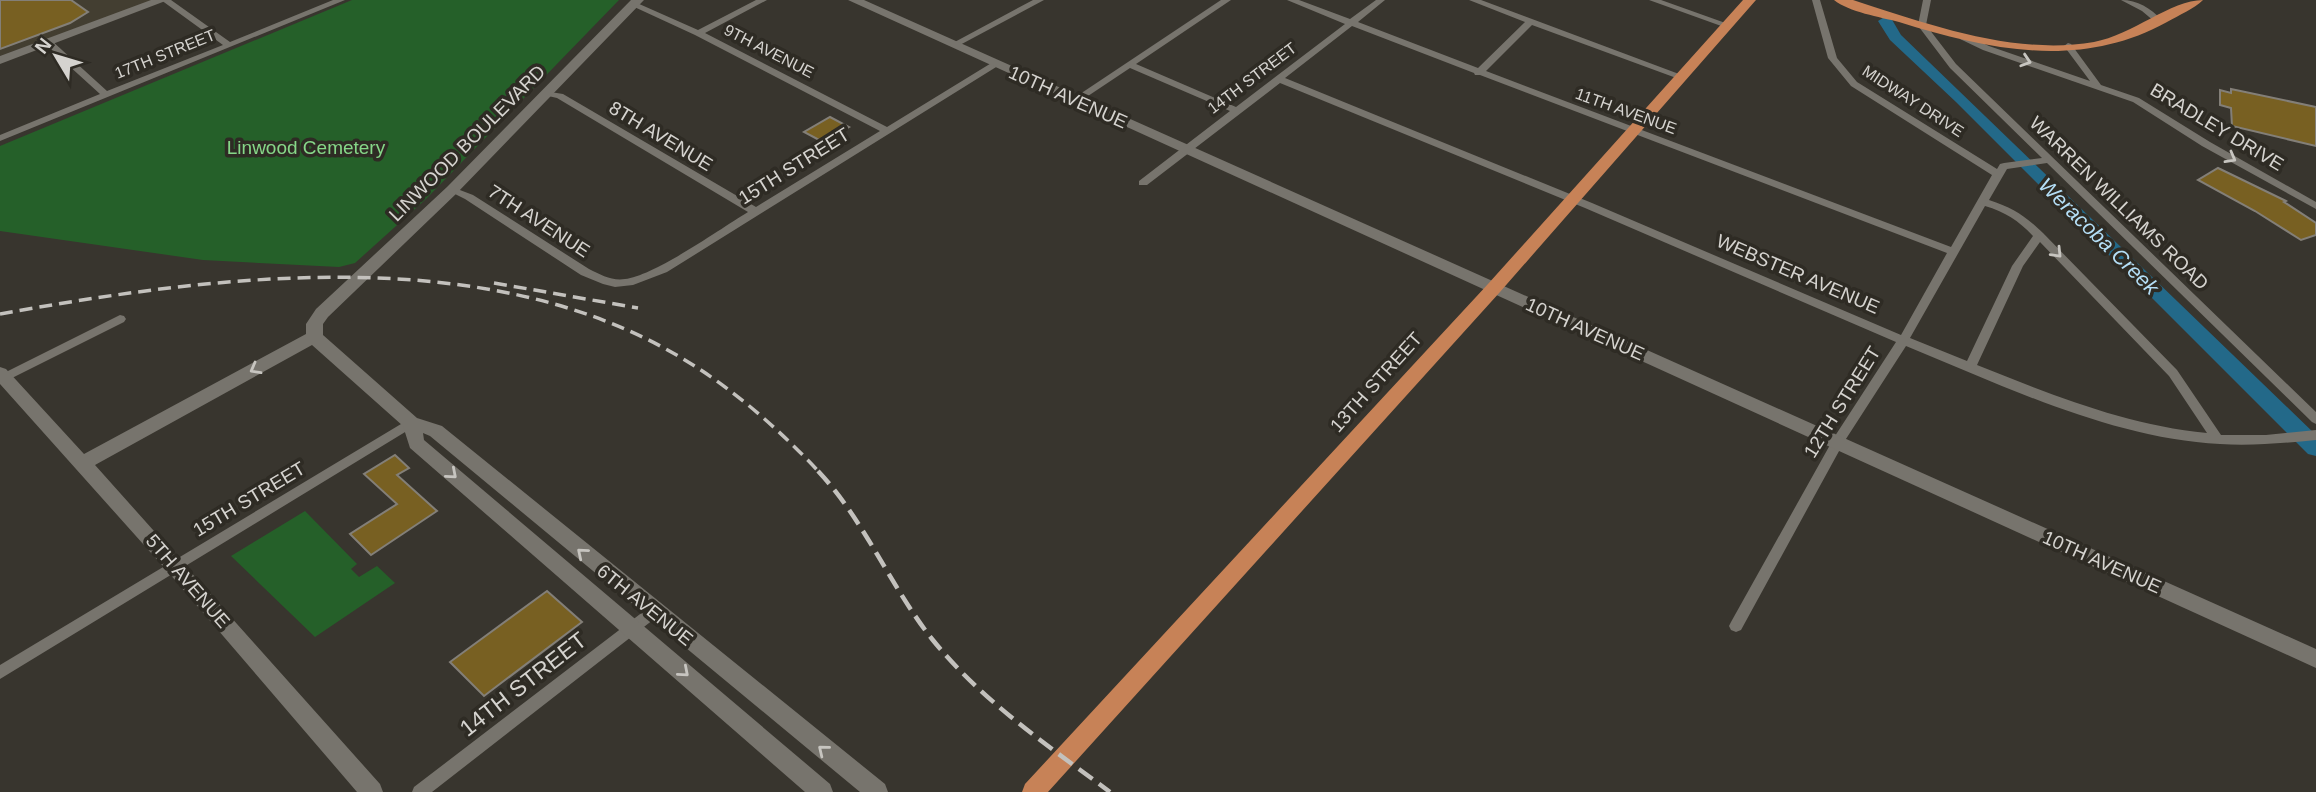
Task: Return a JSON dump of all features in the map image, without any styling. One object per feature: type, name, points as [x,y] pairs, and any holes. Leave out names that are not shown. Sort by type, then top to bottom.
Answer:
[{"type":"main road","name":"13TH STREET","points":[[1033,792],[1494,288],[1750,0]]},
{"type":"main road","points":[[1840,0],[1963,37],[2028,45],[2068,46],[2089,46],[2126,37],[2197,0]]},
{"type":"street","points":[[0,60],[163,0],[229,45]]},
{"type":"street","name":"17TH STREET","points":[[0,138],[341,0]]},
{"type":"street","points":[[698,33],[763,0]]},
{"type":"street","name":"10TH AVENUE","points":[[853,0],[2316,659]]},
{"type":"street","points":[[1076,100],[1227,0]]},
{"type":"street","name":"11TH AVENUE","points":[[1291,0],[1349,25],[1952,251]]},
{"type":"street","name":"14TH STREET","points":[[1143,183],[1381,0]]},
{"type":"street","points":[[1473,0],[1682,77]]},
{"type":"street","points":[[1653,0],[1727,25]]},
{"type":"street","name":"MIDWAY DRIVE","points":[[1816,0],[1833,58],[1854,84],[1998,174]]},
{"type":"street","points":[[1922,25],[1927,0]]},
{"type":"street","points":[[2125,0],[2145,9],[2158,20]]},
{"type":"street","points":[[955,44],[1033,1]]},
{"type":"street","name":"9TH AVENUE","points":[[636,2],[887,131]]},
{"type":"street","name":"LINWOOD BOULEVARD","points":[[315,336],[313,327],[322,313],[452,190],[636,2]]},
{"type":"street","points":[[1478,73],[1531,21]]},
{"type":"street","name":"WARREN WILLIAMS ROAD","points":[[1922,25],[1953,66],[2313,413]]},
{"type":"street","name":"BRADLEY DRIVE","points":[[1963,37],[1986,48],[2097,84],[2136,100],[2206,144],[2316,206]]},
{"type":"street","points":[[48,42],[106,95]]},
{"type":"street","points":[[2068,46],[2097,84]]},
{"type":"street","name":"15TH STREET","points":[[606,282],[629,285],[640,280],[996,64]]},
{"type":"street","points":[[1130,65],[1237,111]]},
{"type":"street","name":"WEBSTER AVENUE","points":[[1279,79],[1574,199],[1903,341],[2127,426],[2218,440],[2314,435]]},
{"type":"street","name":"8TH AVENUE","points":[[547,93],[560,96],[756,212]]},
{"type":"street","name":"12TH STREET","points":[[1736,626],[1838,442],[1903,341],[1998,174],[2004,166],[2048,160]]},
{"type":"street","name":"7TH AVENUE","points":[[452,190],[470,197],[563,258],[606,282]]},
{"type":"street","points":[[1982,201],[2009,210],[2039,235],[2173,373],[2218,440]]},
{"type":"street","points":[[1970,367],[2018,266],[2039,235]]},
{"type":"street","points":[[1,377],[120,319]]},
{"type":"street","points":[[83,463],[315,336]]},
{"type":"street","name":"6TH AVENUE","points":[[315,336],[411,423],[436,431],[653,612],[877,792]]},
{"type":"street","name":"5TH AVENUE","points":[[1,377],[176,567],[372,792]]},
{"type":"street","name":"15TH STREET","points":[[0,673],[411,423]]},
{"type":"street","name":"6TH AVENUE","points":[[411,423],[416,443],[822,792]]},
{"type":"street","name":"14TH STREET","points":[[421,792],[653,612]]},
{"type":"shaded area","points":[[0,0],[154,0],[0,56]]},
{"type":"green space","name":"Linwood Cemetery","points":[[352,0],[619,0],[426,199],[355,263],[339,267],[203,260],[0,231],[0,146]]},
{"type":"green space","points":[[305,511],[357,564],[351,569],[359,577],[377,566],[395,583],[315,637],[231,556]]},
{"type":"building","points":[[0,0],[71,0],[88,12],[70,23],[0,49]]},
{"type":"building","points":[[2231,89],[2316,107],[2316,146],[2232,126],[2231,108],[2220,105],[2220,90],[2231,93]]},
{"type":"building","points":[[830,117],[849,127],[823,142],[804,132]]},
{"type":"building","points":[[2218,168],[2286,201],[2284,202],[2316,223],[2316,235],[2301,240],[2198,180]]},
{"type":"building","points":[[395,455],[409,468],[397,475],[437,511],[371,555],[350,534],[397,504],[364,474]]},
{"type":"building","points":[[547,591],[582,622],[484,696],[450,662]]},
{"type":"waterway","name":"Weracoba Creek","points":[[1886,21],[1895,37],[1962,99],[2316,448]]},
{"type":"railway","points":[[0,314],[167,288],[254,280],[342,277],[430,281],[515,294],[596,318],[673,353],[713,378],[751,407],[820,473]]},
{"type":"railway","points":[[494,283],[638,308]]},
{"type":"railway","points":[[818,471],[850,511],[917,619],[951,661],[1016,721],[1110,792]]}]
